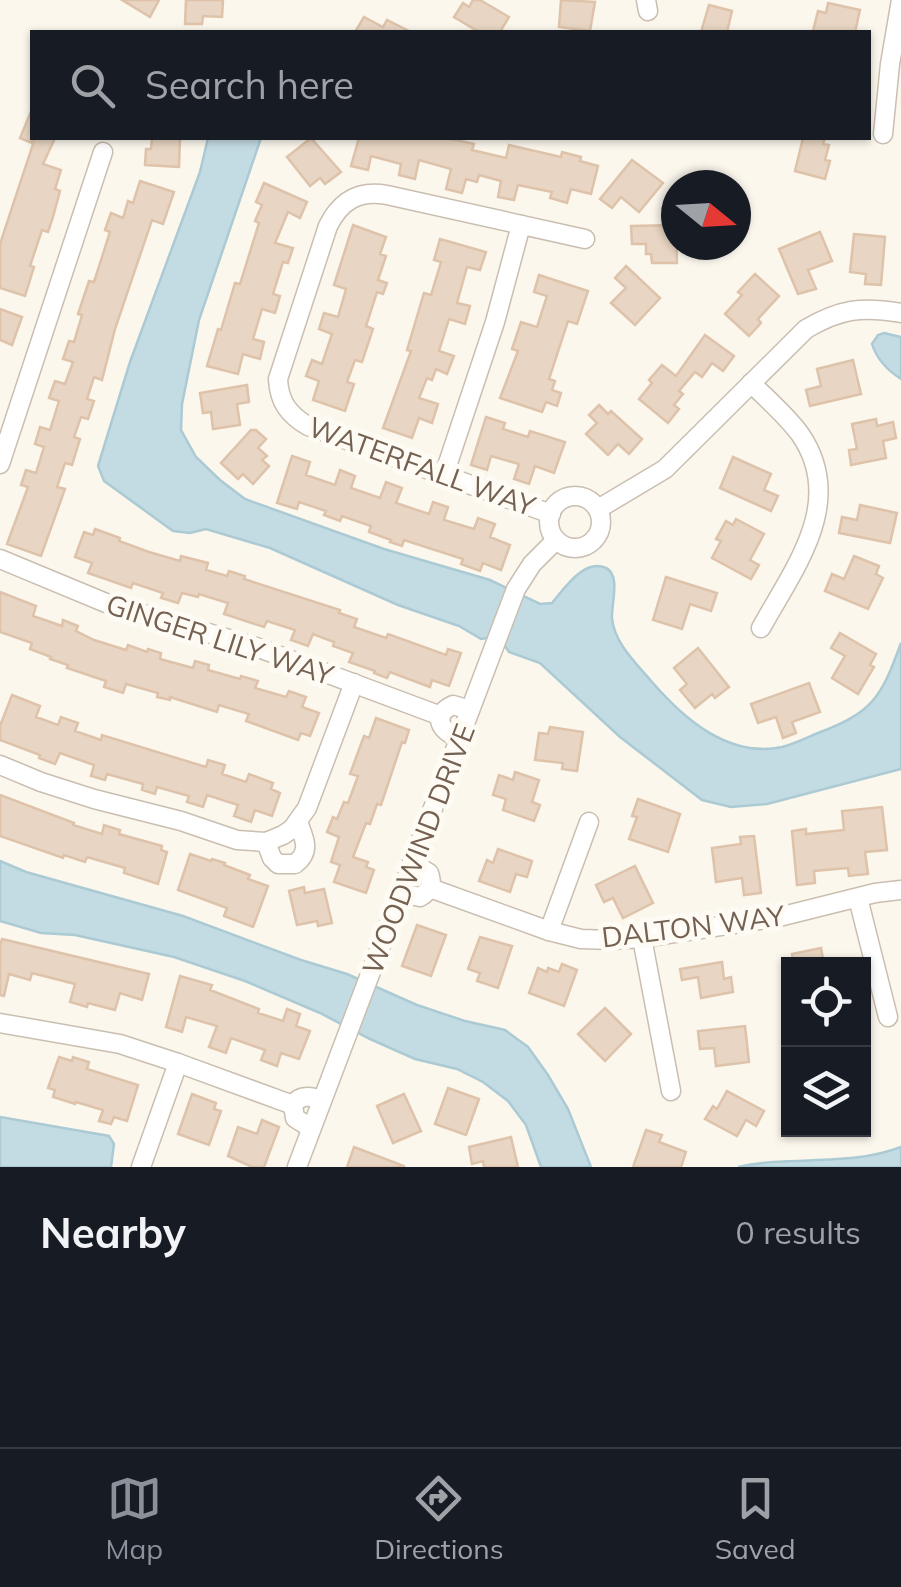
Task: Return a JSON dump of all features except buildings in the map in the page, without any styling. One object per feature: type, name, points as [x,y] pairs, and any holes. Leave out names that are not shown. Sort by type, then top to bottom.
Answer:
[{"type":"street","points":[[884,134],[900,0]]},
{"type":"street","points":[[0,464],[103,152]]},
{"type":"street","name":"WATERFALL WAY","points":[[550,514],[299,421],[281,400],[278,380],[328,226],[349,200],[368,193],[387,195],[585,239]]},
{"type":"street","points":[[444,475],[521,225]]},
{"type":"street","points":[[598,509],[664,468],[794,338],[830,316],[868,309],[901,313]]},
{"type":"street","points":[[750,383],[785,416],[806,444],[814,460],[819,496],[813,532],[761,628]]},
{"type":"street","points":[[575,496],[592,502],[598,509],[600,528],[589,544],[571,548],[556,540],[550,530],[550,514],[561,500],[575,496]]},
{"type":"street","name":"WOODWIND DRIVE","points":[[296,1167],[516,589],[532,564],[556,540]]},
{"type":"street","name":"GINGER LILY WAY","points":[[0,559],[126,610],[256,647],[441,716],[444,730],[459,738]]},
{"type":"street","points":[[0,764],[94,800],[156,814],[237,840],[266,842],[283,835],[298,822],[313,794],[354,683]]},
{"type":"street","points":[[441,716],[448,707],[470,710]]},
{"type":"street","points":[[266,842],[275,862],[295,864],[306,848],[298,822]]},
{"type":"street","points":[[549,931],[589,822]]},
{"type":"street","points":[[412,863],[429,873],[430,888]]},
{"type":"street","name":"DALTON WAY","points":[[400,893],[420,897],[430,888],[549,931],[596,940],[642,938],[778,917],[901,890]]},
{"type":"street","points":[[858,898],[888,1018]]},
{"type":"street","points":[[642,938],[672,1091]]},
{"type":"street","points":[[0,1023],[120,1044],[293,1105]]},
{"type":"street","points":[[141,1167],[178,1063]]},
{"type":"street","points":[[312,1128],[295,1118],[293,1105],[306,1096],[322,1100]]},
{"type":"water","points":[[208,140],[260,140],[199,320],[182,404],[181,430],[196,457],[220,480],[245,499],[384,549],[490,580],[540,604],[552,603],[582,571],[606,568],[614,583],[614,627],[627,653],[679,710],[710,733],[744,747],[782,747],[851,718],[873,701],[901,643],[901,769],[767,804],[731,807],[702,800],[620,737],[540,663],[270,548],[206,529],[190,533],[173,531],[104,481],[98,466],[130,362],[200,172]]},
{"type":"water","points":[[884,333],[901,337],[901,379],[874,350],[872,344]]},
{"type":"water","points":[[0,861],[26,872],[183,916],[347,974],[417,1005],[505,1030],[528,1047],[548,1075],[568,1109],[591,1167],[541,1167],[526,1125],[508,1101],[457,1069],[415,1059],[245,981],[174,957],[75,935],[41,933],[0,921]]},
{"type":"water","points":[[0,1117],[109,1136],[114,1144],[111,1167],[0,1167]]},
{"type":"water","points":[[901,1147],[901,1167],[738,1167],[862,1157]]}]
